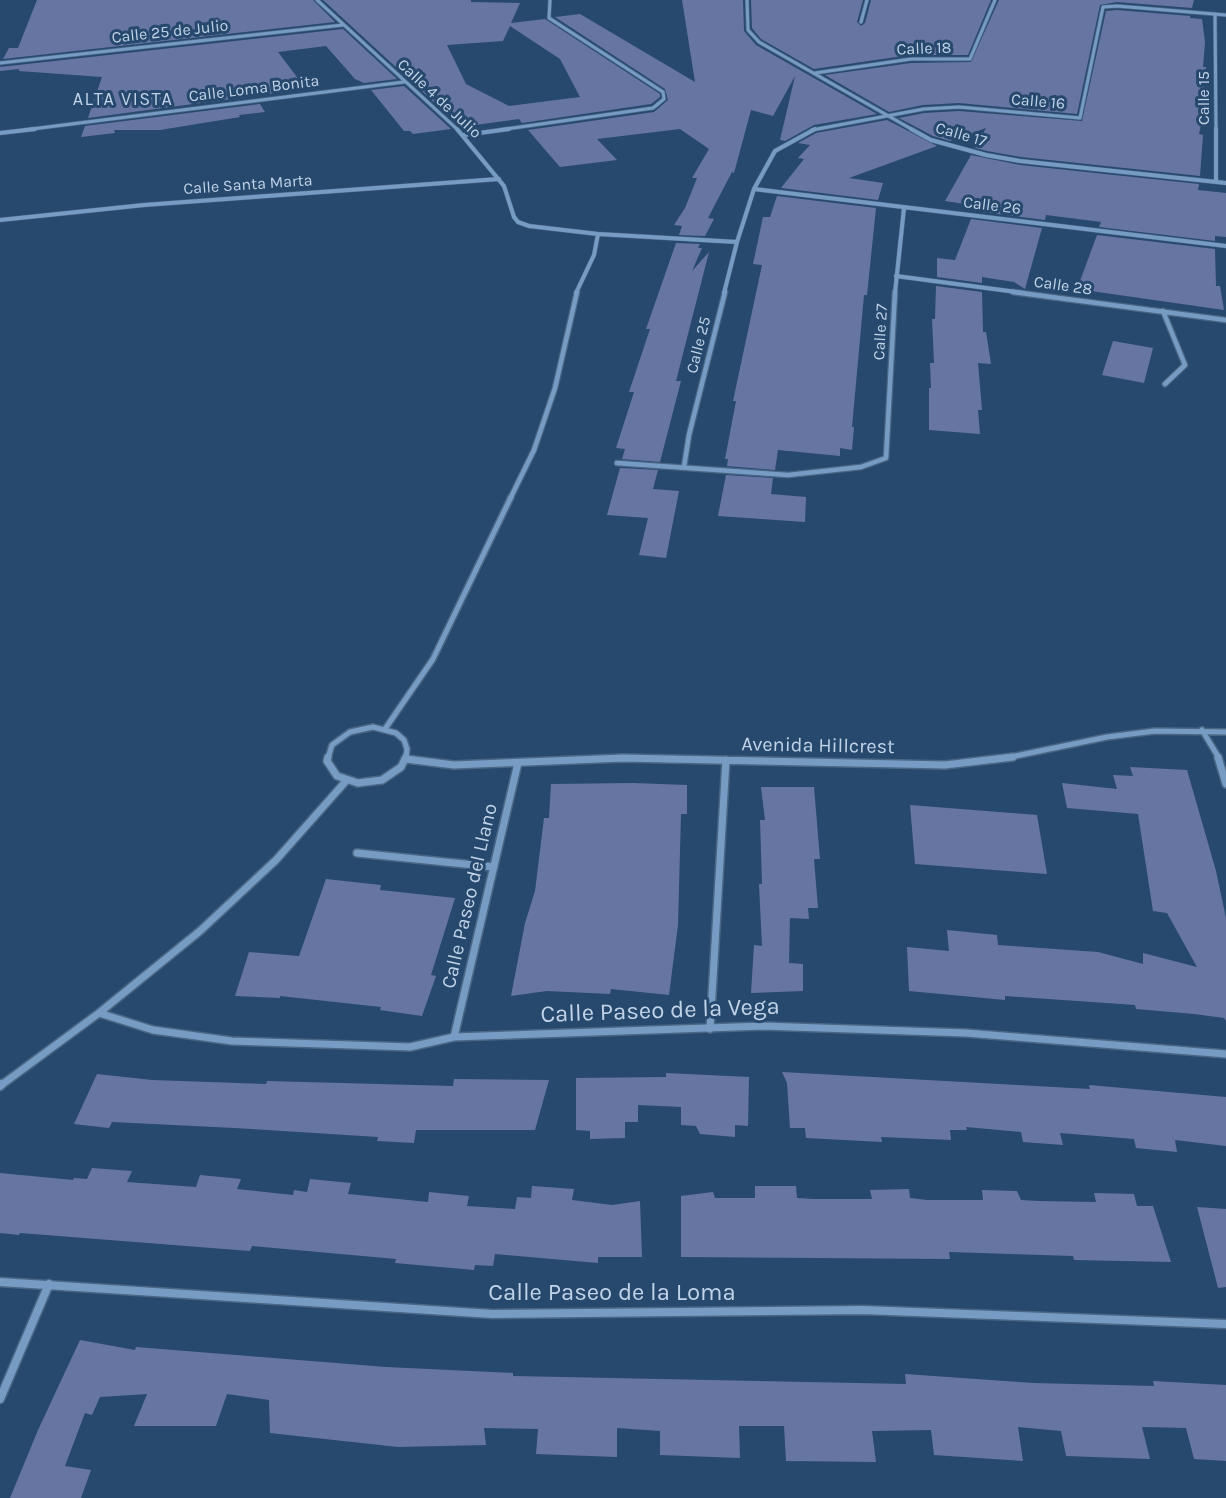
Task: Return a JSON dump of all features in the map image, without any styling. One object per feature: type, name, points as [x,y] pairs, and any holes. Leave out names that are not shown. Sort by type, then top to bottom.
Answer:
[{"type":"street","name":"Calle 4 de Julio","points":[[317,0],[464,135],[504,186],[514,217],[518,222],[529,226],[598,234]]},
{"type":"street","points":[[464,135],[653,108],[664,99],[663,92],[549,18],[550,0]]},
{"type":"street","name":"Calle 17","points":[[747,0],[748,30],[752,36],[886,116],[931,140],[986,155],[1020,161],[1226,183]]},
{"type":"street","points":[[861,22],[867,0]]},
{"type":"street","name":"Calle 18","points":[[814,73],[911,59],[970,59],[995,0]]},
{"type":"street","name":"Calle 16","points":[[886,116],[924,109],[959,107],[1080,118],[1103,8],[1117,6],[1215,14]]},
{"type":"street","points":[[1215,14],[1226,15]]},
{"type":"street","name":"Calle 15","points":[[1215,14],[1216,182]]},
{"type":"street","name":"Calle 25 de Julio","points":[[0,63],[343,25]]},
{"type":"street","name":"Calle Loma Bonita","points":[[0,133],[404,82]]},
{"type":"street","name":"Calle 25","points":[[684,467],[737,242],[754,189],[775,151],[816,128],[886,116]]},
{"type":"street","name":"Calle Santa Marta","points":[[0,220],[144,205],[499,179]]},
{"type":"street","name":"Calle 26","points":[[754,189],[1226,246]]},
{"type":"street","name":"Calle 27","points":[[684,467],[788,475],[861,467],[886,458],[896,276],[904,208]]},
{"type":"street","points":[[385,729],[433,659],[534,450],[555,388],[574,297],[594,255],[598,234],[737,242]]},
{"type":"street","name":"Calle 28","points":[[896,276],[1226,320]]},
{"type":"street","points":[[1163,311],[1185,365],[1165,384]]},
{"type":"street","points":[[617,463],[684,467]]},
{"type":"street","points":[[362,728],[385,729],[396,733],[404,740],[408,749],[406,759],[393,774],[382,780],[358,783],[346,781],[330,769],[327,761],[332,745],[340,737],[362,728]]},
{"type":"street","name":"Avenida Hillcrest","points":[[406,759],[454,765],[622,758],[945,765],[1003,759],[1107,737],[1155,730],[1226,732]]},
{"type":"street","points":[[1202,730],[1218,756],[1226,784]]},
{"type":"street","points":[[710,1029],[726,760]]},
{"type":"street","name":"Calle Paseo del Llano","points":[[454,1037],[518,763]]},
{"type":"street","points":[[0,1086],[99,1013],[200,931],[276,860],[346,781]]},
{"type":"street","points":[[357,853],[494,867]]},
{"type":"street","name":"Calle Paseo de la Vega","points":[[99,1013],[153,1030],[232,1041],[410,1047],[454,1037],[764,1026],[966,1034],[1226,1054]]},
{"type":"street","name":"Calle Paseo de la Loma","points":[[0,1282],[492,1314],[863,1310],[1226,1324]]},
{"type":"street","points":[[0,1399],[49,1284]]},
{"type":"building","points":[[37,0],[313,0],[335,22],[3,59],[9,48],[18,48]]},
{"type":"building","points":[[323,0],[471,0],[471,2],[520,3],[511,23],[545,19],[660,94],[660,97],[651,104],[522,123],[519,119],[461,127]],"holes":[[[510,26],[560,59],[580,97],[509,106],[466,84],[447,45],[503,41]]]},
{"type":"building","points":[[682,0],[743,0],[744,31],[756,45],[877,114],[814,125],[785,141],[780,140],[795,76],[773,116],[751,110],[734,173],[732,172],[708,218],[714,219],[705,236],[679,235],[682,226],[674,225],[685,208],[697,178],[692,178],[709,149],[680,129],[597,139],[617,160],[560,167],[528,130],[654,112],[668,100],[665,89],[555,17],[580,14],[695,82]]},
{"type":"building","points":[[751,0],[863,0],[857,22],[861,26],[865,23],[871,0],[991,0],[968,55],[910,55],[814,69],[761,39],[752,28]]},
{"type":"building","points":[[999,0],[1194,0],[1192,8],[1117,2],[1100,5],[1077,114],[959,103],[923,105],[889,112],[825,75],[911,63],[971,62]]},
{"type":"building","points":[[1117,10],[1202,19],[1205,42],[1203,67],[1206,67],[1203,95],[1207,95],[1199,134],[1203,135],[1200,176],[1021,157],[987,151],[975,148],[986,128],[950,141],[933,136],[899,118],[924,113],[959,111],[1082,121],[1106,11]]},
{"type":"building","points":[[343,29],[397,79],[364,83],[355,79],[326,46],[278,52],[306,89],[88,118],[102,77],[19,71],[19,69],[0,71],[0,67]]},
{"type":"building","points":[[404,86],[451,129],[413,134],[410,131],[404,131],[371,90]]},
{"type":"building","points":[[260,104],[265,112],[160,130],[114,130],[115,133],[81,137],[85,126]]},
{"type":"building","points":[[887,120],[937,146],[849,178],[883,183],[878,200],[781,188],[804,159],[798,158],[810,145],[798,143],[816,133]]},
{"type":"building","points":[[971,155],[1020,165],[1199,184],[1198,190],[1226,193],[1226,237],[1215,236],[1215,241],[1099,227],[1101,222],[1046,215],[1045,220],[974,211],[976,206],[945,201]]},
{"type":"building","points":[[777,196],[876,208],[867,295],[864,295],[852,450],[840,448],[840,456],[778,450],[775,470],[727,466],[728,459],[725,459],[736,401],[733,401],[762,265],[753,264],[763,217],[770,217]]},
{"type":"building","points":[[971,219],[1042,228],[1025,289],[1014,282],[982,277],[982,283],[937,277],[937,258],[955,260]]},
{"type":"building","points":[[1097,235],[1215,249],[1216,286],[1220,286],[1224,310],[1077,289]]},
{"type":"building","points":[[676,243],[700,244],[698,248],[702,248],[692,271],[709,252],[676,381],[681,381],[660,462],[622,459],[625,449],[616,448],[634,392],[629,392],[650,329],[646,329]]},
{"type":"building","points":[[936,286],[982,292],[983,332],[986,332],[991,364],[978,363],[982,410],[978,410],[980,434],[929,430],[930,363],[934,363],[932,319],[935,319]]},
{"type":"building","points":[[1113,341],[1153,348],[1144,383],[1102,375]]},
{"type":"building","points":[[620,468],[658,470],[653,489],[679,491],[666,558],[639,555],[648,518],[607,515]]},
{"type":"building","points":[[726,475],[773,478],[771,494],[806,497],[805,522],[718,516]]},
{"type":"building","points":[[1130,767],[1187,770],[1216,871],[1226,918],[1226,1021],[1224,1018],[1194,1014],[1136,1009],[1135,1005],[1005,996],[1005,1000],[909,991],[907,947],[949,951],[947,930],[997,935],[998,945],[1098,952],[1143,964],[1143,953],[1197,967],[1167,913],[1153,911],[1138,814],[1067,808],[1062,783],[1117,789],[1113,775],[1133,776]]},
{"type":"building","points":[[551,784],[687,785],[687,814],[681,814],[678,925],[669,995],[611,989],[610,994],[547,991],[511,996],[525,923],[535,891],[544,818],[549,818]]},
{"type":"building","points":[[761,787],[814,787],[820,859],[814,859],[818,908],[808,908],[809,919],[790,918],[789,963],[803,964],[803,991],[751,993],[754,945],[762,946],[759,884],[762,884],[760,820],[765,820]]},
{"type":"building","points":[[910,805],[1037,815],[1047,874],[915,864]]},
{"type":"building","points":[[326,879],[381,885],[380,890],[455,898],[431,975],[436,976],[422,1016],[380,1010],[381,1007],[280,996],[280,998],[235,996],[249,952],[299,956]]},
{"type":"building","points":[[782,1072],[1090,1089],[1089,1085],[1226,1097],[1226,1146],[1175,1140],[1177,1152],[1136,1148],[1134,1139],[1060,1133],[1063,1145],[1023,1142],[1021,1132],[966,1127],[967,1130],[950,1130],[951,1140],[881,1137],[882,1142],[806,1138],[805,1128],[790,1128],[787,1083]]},
{"type":"building","points":[[666,1073],[749,1077],[748,1126],[735,1125],[735,1137],[700,1134],[696,1126],[681,1125],[681,1107],[638,1105],[638,1122],[625,1122],[625,1138],[590,1139],[590,1131],[576,1130],[576,1078],[666,1077]]},
{"type":"building","points":[[97,1074],[152,1080],[266,1084],[267,1081],[453,1086],[454,1079],[549,1080],[535,1130],[416,1130],[414,1143],[377,1141],[378,1137],[235,1128],[112,1122],[109,1128],[74,1124]]},
{"type":"building","points":[[92,1168],[132,1171],[127,1182],[196,1187],[200,1175],[241,1179],[237,1189],[293,1195],[294,1190],[307,1192],[310,1179],[351,1183],[348,1194],[428,1202],[429,1192],[469,1196],[467,1206],[515,1209],[517,1197],[531,1198],[532,1186],[574,1189],[572,1200],[612,1205],[640,1201],[642,1257],[598,1257],[598,1263],[495,1254],[493,1266],[475,1265],[474,1270],[395,1263],[396,1259],[252,1246],[250,1251],[0,1233],[0,1173],[73,1180],[74,1178],[87,1179]]},
{"type":"building","points":[[755,1186],[796,1186],[797,1198],[814,1199],[872,1199],[870,1190],[909,1189],[910,1198],[927,1200],[983,1200],[982,1190],[1017,1191],[1021,1200],[1038,1201],[1096,1202],[1094,1193],[1134,1194],[1137,1206],[1153,1206],[1171,1262],[1074,1260],[1073,1256],[949,1252],[950,1259],[681,1257],[681,1196],[713,1192],[715,1198],[755,1198]]},
{"type":"building","points":[[1197,1207],[1226,1209],[1226,1287],[1218,1288]]},
{"type":"building","points":[[80,1340],[135,1350],[136,1347],[386,1367],[513,1373],[513,1376],[906,1384],[905,1374],[1033,1383],[1154,1386],[1153,1381],[1226,1385],[1226,1461],[1194,1459],[1186,1428],[1142,1427],[1150,1459],[1066,1456],[1061,1431],[1018,1427],[1023,1461],[934,1455],[931,1430],[872,1431],[876,1462],[786,1461],[784,1426],[739,1426],[740,1458],[660,1455],[660,1431],[617,1428],[617,1457],[536,1454],[538,1429],[484,1428],[486,1445],[398,1447],[270,1433],[269,1400],[227,1394],[216,1426],[134,1426],[147,1394],[100,1397],[92,1415],[85,1413],[65,1466],[91,1470],[81,1498],[10,1498],[38,1430]]},
{"type":"district","name":"ALTA VISTA","points":[[123,100]]}]
